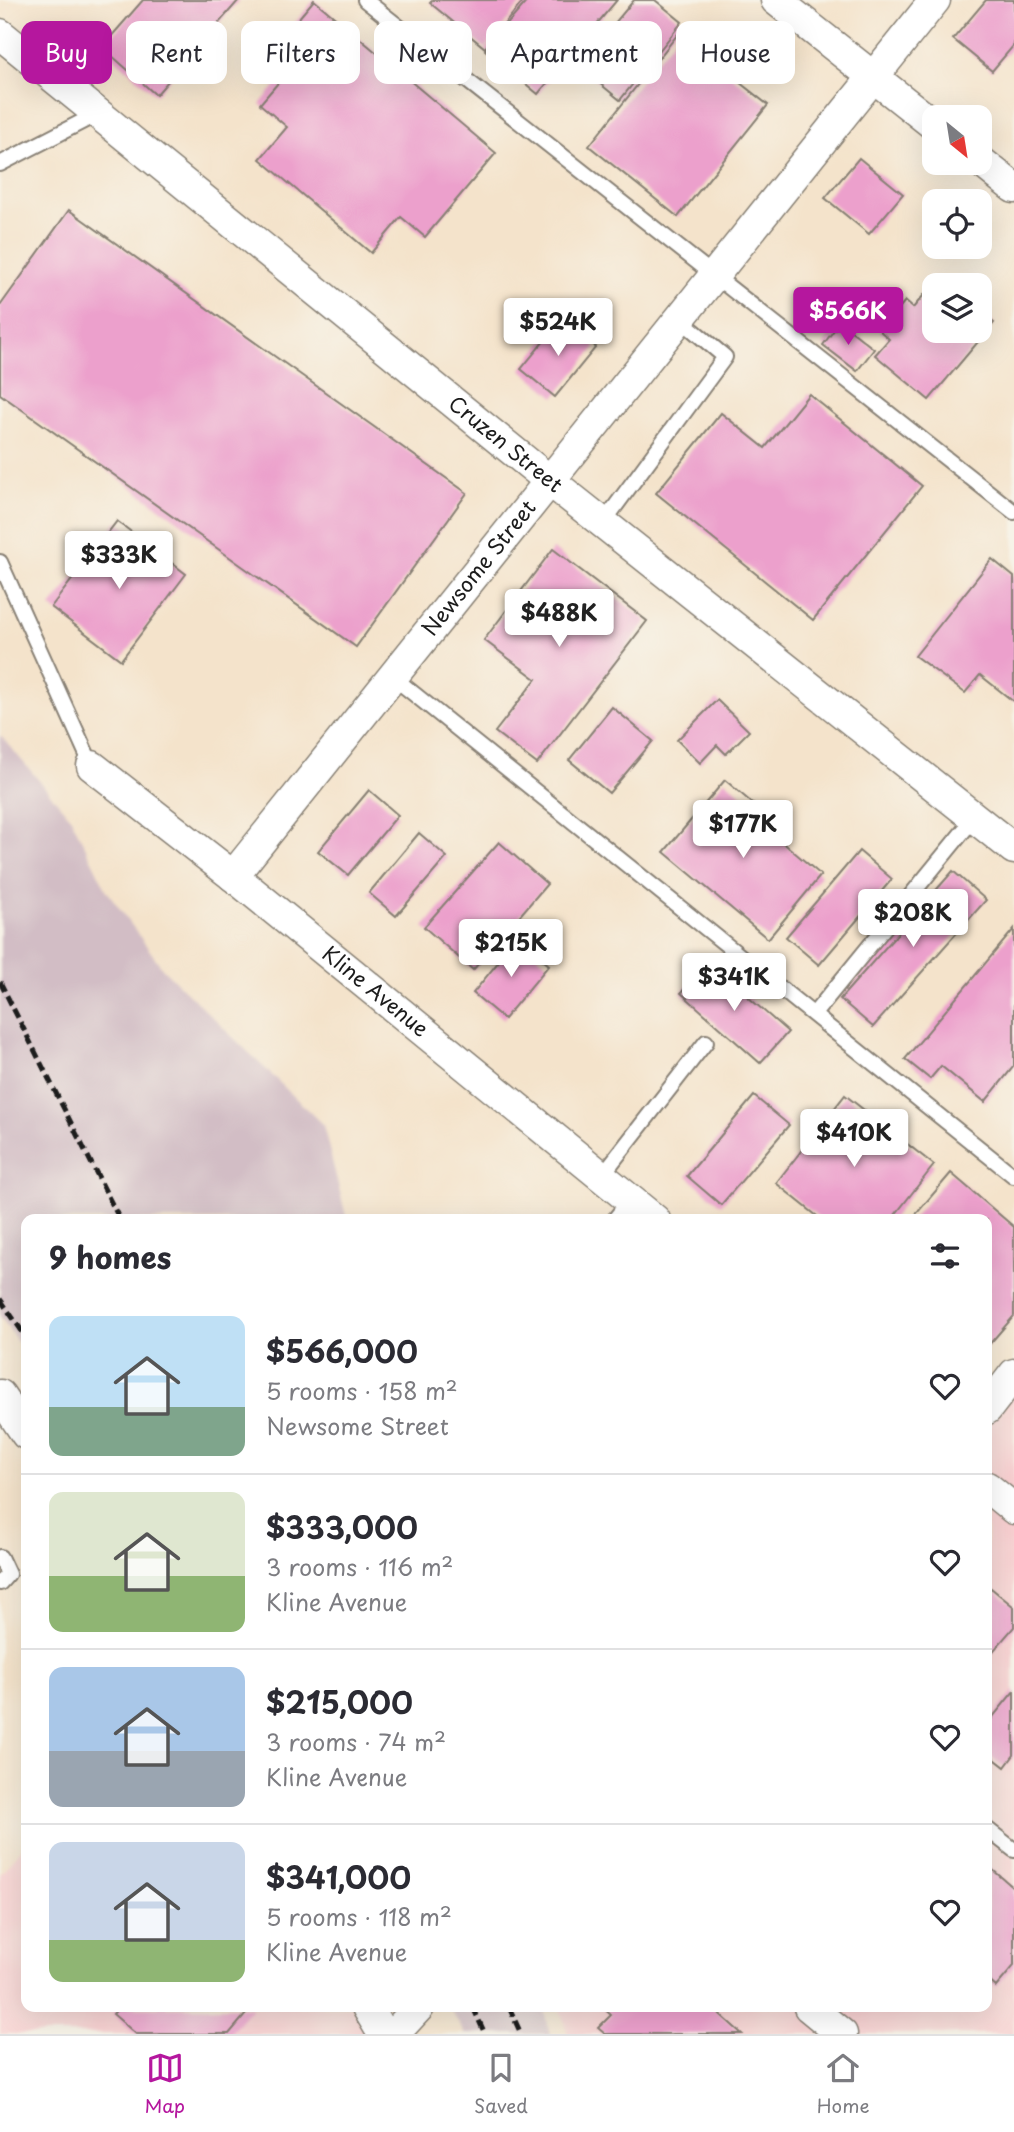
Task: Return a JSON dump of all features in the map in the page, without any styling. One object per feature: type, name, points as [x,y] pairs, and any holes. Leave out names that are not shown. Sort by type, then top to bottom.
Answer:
[{"type":"street","points":[[776,0],[922,116]]},
{"type":"street","name":"Newsome Street","points":[[233,876],[935,0]]},
{"type":"street","name":"Cruzen Street","points":[[0,34],[550,481],[1014,849]]},
{"type":"street","points":[[992,171],[1014,188]]},
{"type":"street","name":"Kline Avenue","points":[[92,766],[233,876],[600,1178],[622,1210]]},
{"type":"street","points":[[992,1403],[1014,1374]]},
{"type":"street","points":[[0,1395],[21,1426]]},
{"type":"street","points":[[992,1491],[1014,1509]]},
{"type":"street","points":[[370,2012],[383,2034]]},
{"type":"street","points":[[394,2034],[414,2012]]},
{"type":"street","points":[[815,2012],[842,2034]]},
{"type":"lane","points":[[365,0],[1014,512]]},
{"type":"lane","points":[[0,164],[99,113]]},
{"type":"lane","points":[[603,523],[725,357],[681,320]]},
{"type":"lane","points":[[0,562],[92,766]]},
{"type":"lane","points":[[393,677],[1014,1176]]},
{"type":"lane","points":[[814,1014],[974,818]]},
{"type":"lane","points":[[600,1178],[706,1042]]},
{"type":"lane","points":[[0,1557],[8,1574],[0,1583]]},
{"type":"lane","points":[[992,1833],[1014,1850]]},
{"type":"shaded area","points":[[0,735],[71,818],[107,891],[163,969],[323,1125],[345,1214],[21,1214],[21,1347],[0,1316]]},
{"type":"shaded area","points":[[1014,1374],[1014,2034],[568,2034],[561,2012],[992,2012],[992,1403]]},
{"type":"shaded area","points":[[21,1849],[21,2012],[370,2012],[383,2034],[0,2034],[0,1874]]},
{"type":"shaded area","points":[[452,2012],[544,2012],[550,2034],[465,2034]]},
{"type":"building","points":[[143,0],[239,0],[221,21],[126,21],[126,68],[112,56],[112,36]]},
{"type":"building","points":[[314,0],[339,21],[296,21]]},
{"type":"building","points":[[433,0],[524,0],[507,21],[486,21],[485,48],[472,37],[472,21],[452,21],[430,3]]},
{"type":"building","points":[[528,0],[617,0],[599,21],[510,21]]},
{"type":"building","points":[[634,0],[655,0],[681,21],[676,21],[676,30],[662,47],[662,21],[616,21]]},
{"type":"building","points":[[986,0],[1014,0],[1014,45],[992,71],[953,39]]},
{"type":"building","points":[[676,37],[676,84],[741,84],[768,105],[678,217],[589,146],[638,84],[662,84],[662,54]]},
{"type":"building","points":[[360,39],[374,50],[374,84],[414,84],[496,153],[425,237],[401,217],[371,253],[260,159],[287,127],[260,104],[277,84],[360,84]]},
{"type":"building","points":[[144,84],[166,84],[156,95]]},
{"type":"building","points":[[526,84],[546,84],[538,94]]},
{"type":"building","points":[[600,84],[633,84],[620,100]]},
{"type":"building","points":[[859,158],[903,194],[869,234],[825,198]]},
{"type":"building","points":[[69,210],[467,493],[356,647],[0,394],[0,306]]},
{"type":"building","points":[[922,297],[922,343],[977,343],[929,400],[875,355],[889,339],[880,331],[905,301],[913,308]]},
{"type":"building","points":[[562,319],[596,347],[555,397],[521,369]]},
{"type":"building","points":[[840,322],[874,349],[857,371],[823,345]]},
{"type":"building","points":[[809,394],[922,486],[813,620],[656,493],[721,413],[765,448]]},
{"type":"building","points":[[117,521],[186,574],[121,660],[51,607]]},
{"type":"building","points":[[553,549],[647,621],[537,764],[495,732],[536,679],[484,640]]},
{"type":"building","points":[[992,559],[1014,577],[1014,702],[980,675],[965,693],[915,656]]},
{"type":"building","points":[[717,700],[749,731],[726,754],[717,745],[700,763],[677,740]]},
{"type":"building","points":[[612,707],[653,741],[609,793],[569,760]]},
{"type":"building","points":[[725,780],[772,820],[766,828],[821,875],[768,939],[664,852]]},
{"type":"building","points":[[369,790],[398,815],[348,875],[318,851]]},
{"type":"building","points":[[419,833],[447,857],[396,916],[369,893]]},
{"type":"building","points":[[499,842],[547,884],[473,970],[424,927]]},
{"type":"building","points":[[859,851],[892,879],[819,965],[786,937]]},
{"type":"building","points":[[953,871],[986,900],[873,1027],[840,999]]},
{"type":"building","points":[[1014,929],[1014,1066],[985,1102],[941,1066],[930,1079],[905,1059]]},
{"type":"building","points":[[517,939],[549,965],[504,1019],[473,993]]},
{"type":"building","points":[[708,962],[788,1032],[760,1063],[681,993]]},
{"type":"building","points":[[845,1095],[934,1165],[896,1214],[815,1214],[776,1183]]},
{"type":"building","points":[[754,1096],[789,1125],[721,1205],[687,1176]]},
{"type":"building","points":[[951,1173],[1014,1227],[1014,1316],[992,1341],[992,1214],[916,1214]]},
{"type":"building","points":[[992,1589],[1014,1607],[1014,1627],[992,1653]]},
{"type":"building","points":[[1014,1691],[1014,1755],[1005,1767],[992,1757],[992,1718]]},
{"type":"building","points":[[992,1869],[1014,1888],[1014,1966],[996,1987],[992,1983]]},
{"type":"building","points":[[248,2012],[229,2034],[136,2034],[113,2014]]},
{"type":"building","points":[[608,2012],[718,2012],[742,2034],[605,2034],[598,2028],[611,2015]]},
{"type":"railway","points":[[0,982],[117,1214]]},
{"type":"railway","points":[[0,1299],[21,1330]]},
{"type":"railway","points":[[475,2012],[485,2034]]},
{"type":"railway","points":[[511,2012],[521,2034]]}]
